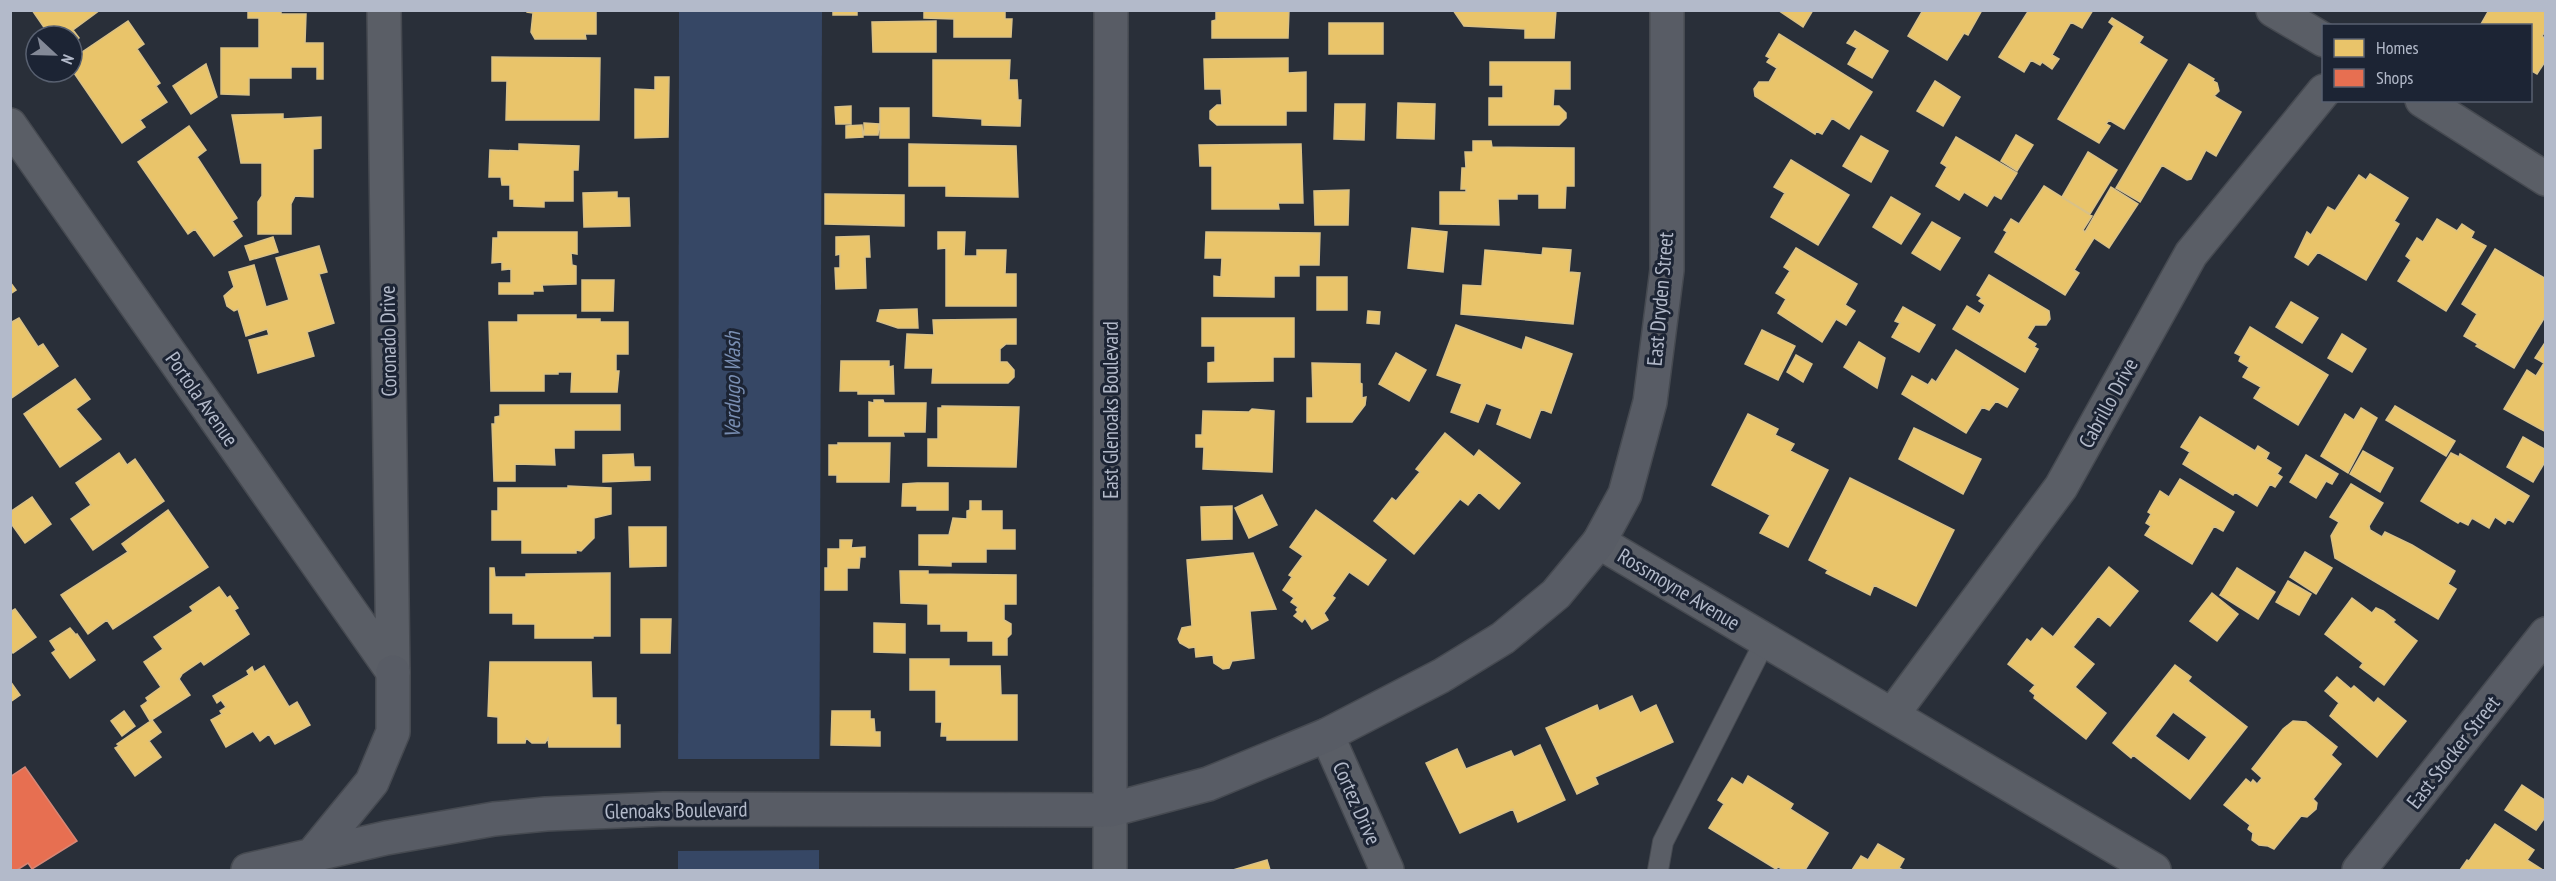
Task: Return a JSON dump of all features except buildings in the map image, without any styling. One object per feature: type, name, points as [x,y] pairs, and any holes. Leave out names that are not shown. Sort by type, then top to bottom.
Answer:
[{"type":"street","name":"Coronado Drive","points":[[384,10],[393,672]]},
{"type":"street","name":"East Glenoaks Boulevard","points":[[1110,810],[1111,10]]},
{"type":"street","name":"East Dryden Street","points":[[1599,542],[1625,494],[1650,402],[1665,281],[1667,10]]},
{"type":"street","points":[[2273,10],[2322,39]]},
{"type":"street","name":"Cabrillo Drive","points":[[1892,716],[2061,487],[2191,254],[2322,93]]},
{"type":"street","points":[[2425,102],[2546,179]]},
{"type":"street","name":"Portola Avenue","points":[[10,125],[393,672]]},
{"type":"street","name":"Rossmoyne Avenue","points":[[1110,810],[1208,784],[1327,735],[1440,676],[1503,639],[1556,594],[1599,542],[2154,870]]},
{"type":"street","name":"East Stocker Street","points":[[2359,870],[2546,634]]},
{"type":"street","points":[[313,855],[372,782],[393,732],[393,672]]},
{"type":"street","name":"Cortez Drive","points":[[1327,735],[1387,870]]},
{"type":"street","name":"Glenoaks Boulevard","points":[[248,870],[386,838],[494,819],[602,810],[825,808],[1110,810]]},
{"type":"street","points":[[1110,810],[1110,870]]},
{"type":"lane","points":[[1658,870],[1663,843],[1766,641]]},
{"type":"water","name":"Verdugo Wash","points":[[679,11],[822,11],[819,870],[678,870]]},
{"type":"pier","points":[[675,759],[822,759],[822,850],[675,851]]}]
